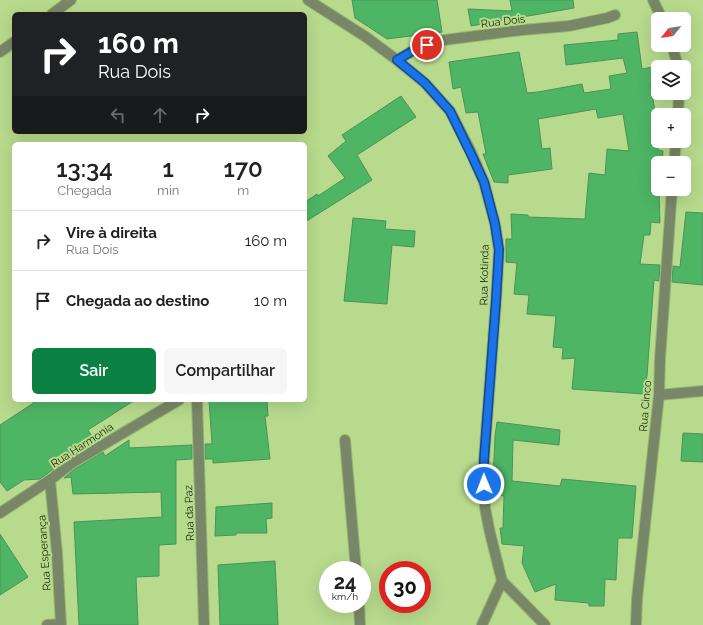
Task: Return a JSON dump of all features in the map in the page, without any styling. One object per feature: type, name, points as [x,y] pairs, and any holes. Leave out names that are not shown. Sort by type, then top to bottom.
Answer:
[{"type":"street","points":[[55,12],[71,0]]},
{"type":"street","name":"Rua Kotinda","points":[[308,0],[366,37],[425,83],[450,111],[484,182],[495,224],[499,250],[484,460],[485,508],[502,581]]},
{"type":"street","points":[[654,0],[659,12]]},
{"type":"street","name":"Rua Dois","points":[[397,60],[416,49],[437,41],[522,30],[569,26],[615,15]]},
{"type":"street","points":[[0,52],[12,43]]},
{"type":"street","name":"Rua Cinco","points":[[636,625],[637,599],[659,395],[660,359],[672,196]]},
{"type":"street","points":[[659,395],[703,391]]},
{"type":"street","name":"Rua Harmonia","points":[[0,513],[50,480],[72,463],[176,402]]},
{"type":"street","name":"Rua da Paz","points":[[197,402],[204,625]]},
{"type":"street","points":[[345,440],[355,561]]},
{"type":"street","name":"Rua Esperança","points":[[50,480],[57,552],[61,624]]},
{"type":"street","points":[[482,625],[502,581],[545,625]]},
{"type":"street","points":[[359,613],[360,625]]},
{"type":"street","points":[[47,625],[61,624]]},
{"type":"building","points":[[352,0],[437,0],[442,32],[387,39],[355,18]]},
{"type":"building","points":[[510,0],[573,0],[574,8],[471,26],[468,9],[512,11]]},
{"type":"building","points":[[637,32],[642,69],[651,67],[651,100],[653,100],[654,108],[651,108],[651,148],[658,148],[658,150],[663,151],[663,156],[651,156],[651,196],[659,196],[660,223],[651,222],[650,235],[644,235],[640,264],[660,265],[659,281],[654,280],[647,376],[644,394],[572,389],[575,358],[562,359],[563,348],[553,347],[556,316],[527,314],[529,295],[514,294],[517,263],[506,262],[506,239],[512,239],[511,214],[528,215],[528,217],[585,219],[589,173],[605,175],[607,149],[629,151],[623,114],[598,118],[596,109],[538,119],[542,149],[550,148],[552,169],[508,175],[508,183],[494,182],[483,154],[486,154],[478,112],[466,113],[461,87],[453,89],[449,62],[519,52],[527,93],[582,84],[584,93],[611,89],[609,76],[627,73],[623,58],[566,65],[564,45],[618,40],[618,34]]},
{"type":"building","points":[[401,96],[416,117],[357,155],[372,180],[307,221],[307,201],[317,194],[318,196],[345,178],[328,156],[346,141],[342,135]]},
{"type":"building","points":[[686,212],[703,213],[703,285],[672,282],[673,266],[680,267]]},
{"type":"building","points":[[353,218],[386,221],[385,229],[415,231],[414,247],[392,245],[387,304],[344,301]]},
{"type":"building","points":[[35,402],[132,402],[88,430],[96,442],[69,457],[40,479],[24,480],[7,491],[0,482],[0,425]]},
{"type":"building","points":[[209,402],[267,402],[268,416],[265,416],[270,459],[213,463],[213,459],[205,459],[205,444],[212,444]]},
{"type":"building","points":[[497,422],[560,430],[559,445],[513,440],[512,481],[560,486],[562,479],[636,486],[632,538],[618,538],[616,580],[605,579],[604,606],[589,606],[589,603],[555,600],[556,584],[535,592],[522,563],[524,546],[502,544],[500,528],[503,528],[504,496],[494,494],[493,481]]},
{"type":"building","points":[[683,433],[703,434],[703,462],[681,461]]},
{"type":"building","points":[[129,440],[129,448],[192,445],[192,459],[176,460],[176,544],[159,545],[159,576],[136,577],[138,625],[79,625],[74,522],[162,517],[161,492],[73,494],[71,477],[64,478],[76,468],[103,452],[105,456]]},
{"type":"building","points":[[272,503],[272,518],[266,519],[267,533],[236,533],[236,535],[215,536],[216,507]]},
{"type":"building","points":[[0,534],[28,577],[0,595]]},
{"type":"building","points":[[275,561],[278,625],[220,625],[218,565]]},
{"type":"route","points":[[427,45],[416,49],[397,60],[425,83],[450,111],[484,182],[495,224],[499,250],[484,460],[484,484]]}]
